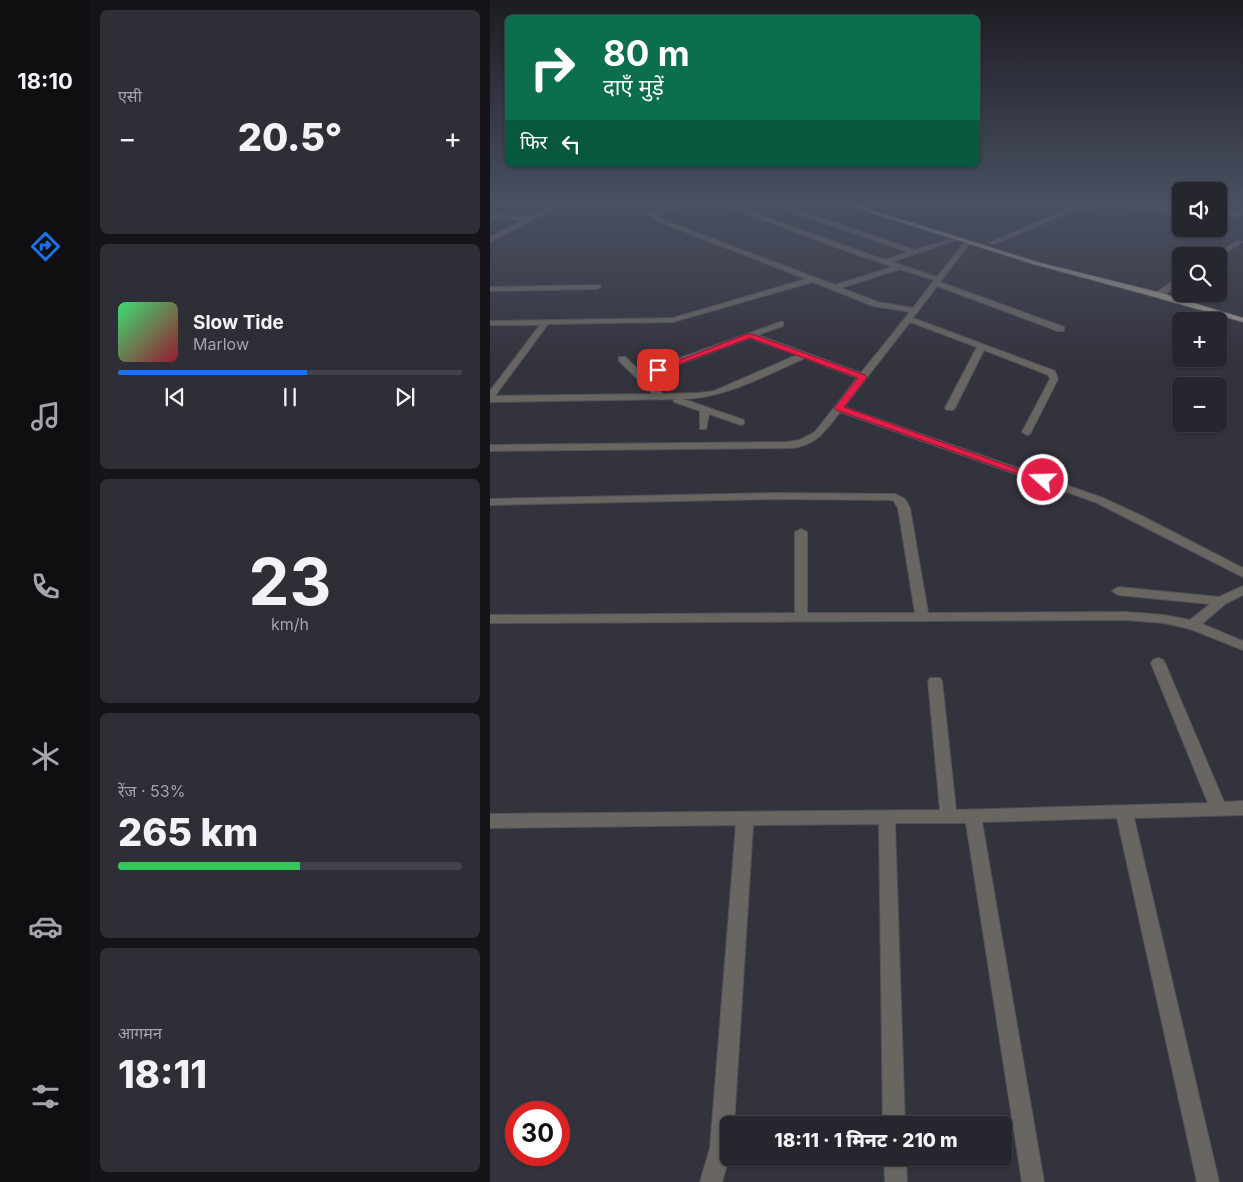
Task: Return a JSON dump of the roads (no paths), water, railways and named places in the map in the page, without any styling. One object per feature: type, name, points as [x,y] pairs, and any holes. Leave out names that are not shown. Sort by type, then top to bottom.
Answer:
[{"type":"main road","points":[[1013,256],[1243,320]]},
{"type":"main road","points":[[1035,256],[1081,274]]},
{"type":"street","points":[[751,256],[876,304],[914,310]]},
{"type":"street","points":[[869,256],[1062,329]]},
{"type":"street","points":[[885,262],[902,256]]},
{"type":"street","points":[[490,448],[802,444],[811,441],[839,408],[956,256]]},
{"type":"street","points":[[834,288],[900,267]]},
{"type":"street","points":[[490,323],[673,320],[812,280]]},
{"type":"street","points":[[1158,295],[1172,286]]},
{"type":"street","points":[[490,288],[597,287]]},
{"type":"street","points":[[907,318],[1052,373],[1054,379],[1027,432]]},
{"type":"street","points":[[490,398],[544,322]]},
{"type":"street","points":[[639,376],[780,324]]},
{"type":"street","points":[[750,335],[863,377]]},
{"type":"street","points":[[950,408],[982,346]]},
{"type":"street","points":[[490,398],[666,398],[716,393],[804,355]]},
{"type":"street","points":[[622,359],[666,398],[741,422]]},
{"type":"street","points":[[839,408],[1099,500],[1138,518],[1243,573]]},
{"type":"street","points":[[703,427],[705,409]]},
{"type":"street","points":[[490,502],[782,496],[894,497],[901,501],[904,508],[922,617]]},
{"type":"street","points":[[801,532],[801,617]]},
{"type":"street","points":[[1193,625],[1221,601],[1243,590]]},
{"type":"street","points":[[1118,591],[1221,601]]},
{"type":"street","points":[[490,619],[1126,616],[1164,619],[1193,625],[1243,646]]},
{"type":"street","points":[[1158,663],[1218,808]]},
{"type":"street","points":[[935,681],[949,816]]},
{"type":"street","points":[[490,821],[973,816],[1243,808]]},
{"type":"street","points":[[1124,811],[1208,1182]]},
{"type":"street","points":[[973,816],[1033,1182]]},
{"type":"street","points":[[887,817],[894,1116]]},
{"type":"street","points":[[711,1182],[721,1148],[745,818]]},
{"type":"street","points":[[895,1166],[896,1182]]}]
